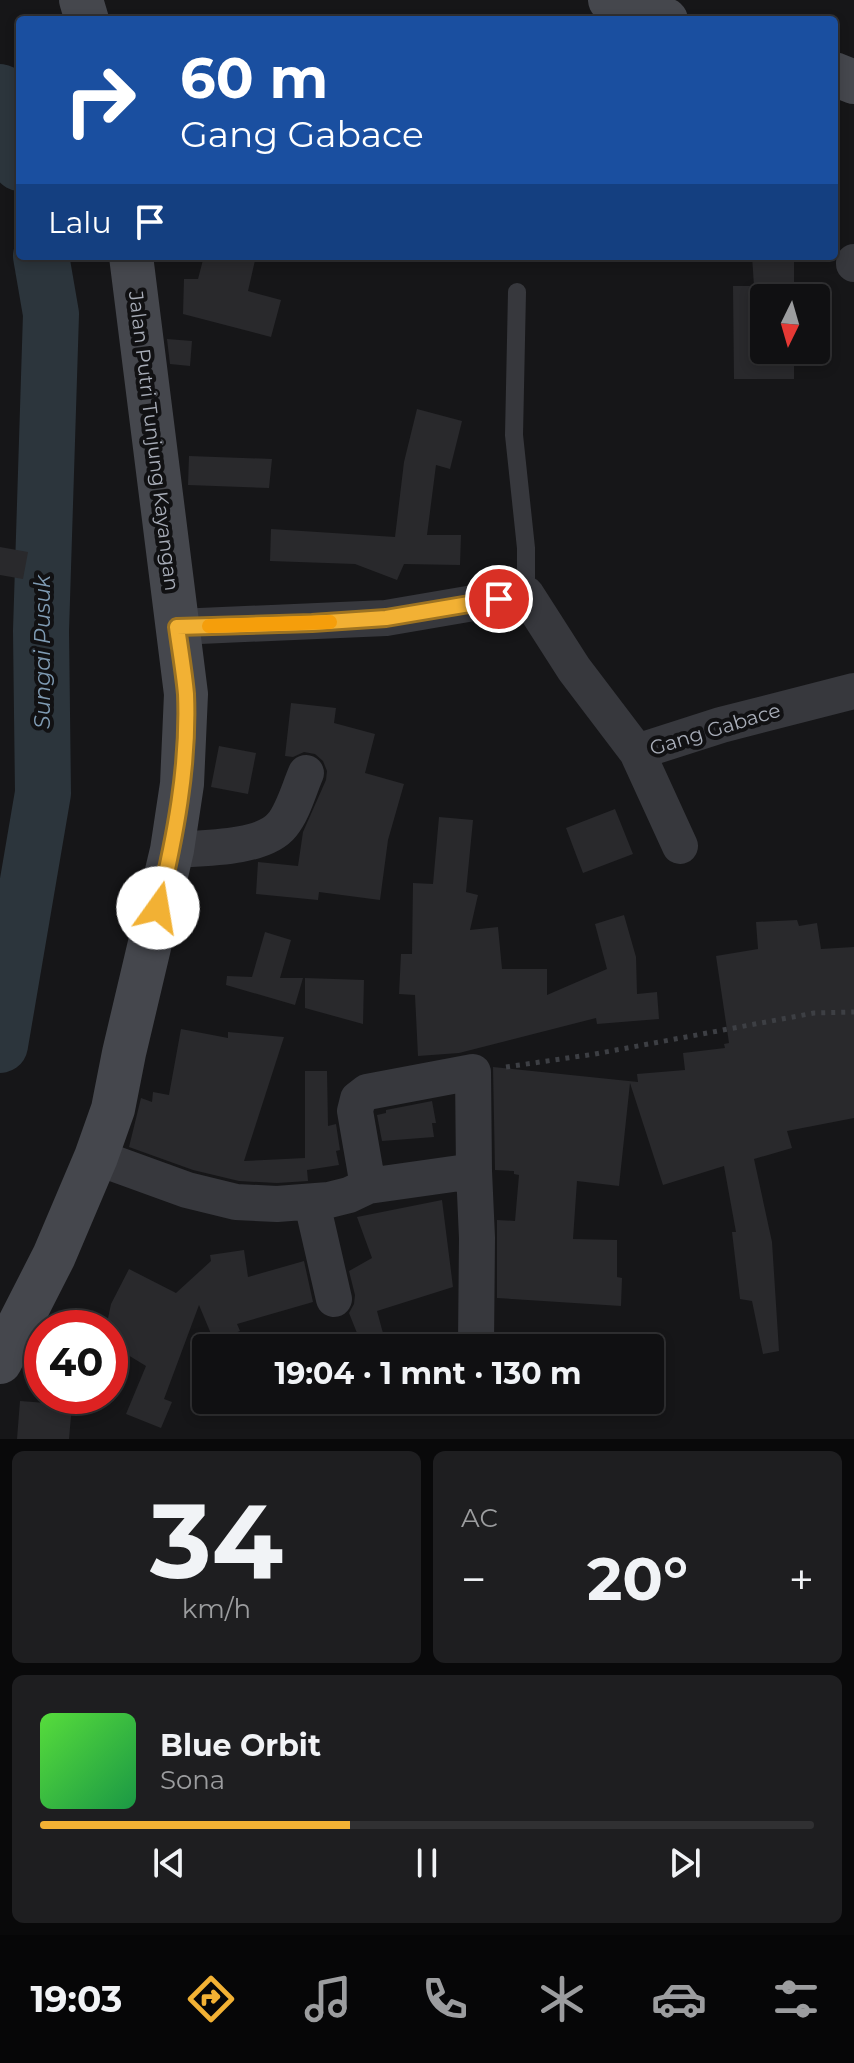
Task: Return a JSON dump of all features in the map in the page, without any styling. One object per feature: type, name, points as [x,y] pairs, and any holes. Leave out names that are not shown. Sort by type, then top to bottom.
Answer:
[{"type":"street","points":[[610,0],[655,16]]},
{"type":"street","name":"Jalan Putri Tunjung Kayangan","points":[[0,1362],[30,1306],[96,1157],[113,1109],[172,850],[182,784],[186,694],[131,260]]},
{"type":"street","points":[[177,627],[386,618],[526,594]]},
{"type":"street","name":"Gang Gabace","points":[[526,594],[574,669],[637,752],[721,725],[854,691]]},
{"type":"street","points":[[637,752],[680,846]]},
{"type":"street","points":[[172,850],[240,845],[274,833],[284,824],[306,773]]},
{"type":"street","points":[[368,1186],[355,1111],[360,1097],[367,1092],[473,1072],[476,1334]]},
{"type":"street","points":[[96,1157],[187,1190],[236,1202],[312,1203],[349,1195],[368,1186],[474,1171]]},
{"type":"street","points":[[312,1203],[334,1299]]},
{"type":"lane","points":[[517,292],[514,435],[526,548],[526,594]]},
{"type":"path","points":[[473,1072],[595,1054],[814,1013],[854,1012]]},
{"type":"building","points":[[203,260],[255,260],[248,291],[281,300],[271,337],[183,314],[184,279],[198,279]]},
{"type":"building","points":[[752,260],[794,260],[794,284],[754,284]]},
{"type":"building","points":[[733,286],[750,286],[750,364],[794,364],[794,379],[734,379]]},
{"type":"building","points":[[167,339],[192,341],[190,366],[170,364]]},
{"type":"building","points":[[417,409],[462,421],[450,469],[436,465],[427,535],[461,535],[460,565],[404,564],[397,580],[355,564],[270,561],[271,529],[395,537],[404,462]]},
{"type":"building","points":[[189,456],[272,459],[269,488],[188,485]]},
{"type":"building","points":[[0,547],[28,552],[23,579],[0,575]]},
{"type":"building","points":[[291,703],[336,708],[334,723],[375,734],[365,773],[404,784],[388,840],[380,900],[319,892],[318,900],[256,894],[258,862],[298,866],[303,832],[326,780],[323,761],[315,754],[304,752],[293,757],[285,756]]},
{"type":"building","points":[[219,746],[256,753],[248,794],[211,787]]},
{"type":"building","points":[[615,809],[633,854],[583,873],[566,828]]},
{"type":"building","points":[[439,817],[473,820],[466,892],[478,895],[470,930],[498,927],[502,969],[547,969],[547,995],[607,969],[595,924],[624,915],[636,957],[637,994],[657,992],[659,1019],[597,1024],[596,1018],[459,1053],[418,1056],[415,995],[399,994],[401,954],[412,954],[413,883],[433,884]]},
{"type":"building","points":[[797,920],[799,926],[817,923],[821,949],[854,947],[854,1118],[787,1131],[792,1148],[754,1159],[772,1242],[779,1351],[763,1354],[752,1301],[740,1299],[732,1232],[736,1232],[724,1166],[663,1185],[630,1083],[619,1186],[577,1181],[573,1239],[617,1240],[617,1277],[622,1278],[621,1306],[497,1298],[497,1220],[515,1221],[519,1175],[514,1171],[495,1170],[493,1067],[638,1082],[637,1074],[685,1070],[683,1053],[725,1048],[724,1044],[729,1043],[716,956],[758,949],[756,922]]},
{"type":"building","points":[[265,932],[291,940],[280,978],[303,978],[295,1005],[226,985],[227,976],[252,977]]},
{"type":"building","points":[[305,978],[364,980],[363,1024],[305,1008]]},
{"type":"building","points":[[181,1029],[228,1038],[228,1032],[284,1037],[244,1161],[305,1158],[305,1071],[327,1071],[328,1126],[336,1124],[339,1165],[307,1170],[308,1181],[239,1181],[193,1170],[129,1147],[141,1098],[152,1102],[153,1092],[169,1095]]},
{"type":"building","points":[[432,1101],[436,1123],[432,1123],[434,1137],[382,1141],[377,1115],[386,1113],[386,1110]]},
{"type":"building","points":[[442,1200],[453,1287],[377,1311],[383,1334],[357,1334],[349,1313],[355,1295],[349,1271],[372,1258],[357,1217]]},
{"type":"building","points":[[244,1250],[248,1277],[304,1261],[313,1302],[237,1324],[240,1331],[232,1334],[211,1334],[199,1305],[164,1399],[172,1402],[161,1428],[126,1414],[146,1366],[128,1355],[128,1310],[110,1310],[129,1269],[176,1293],[211,1261],[210,1255]]},
{"type":"building","points":[[20,1401],[24,1401],[24,1414],[71,1414],[69,1439],[17,1439]]},
{"type":"waterway","name":"Sungai Pusuk","points":[[0,92],[16,149]]},
{"type":"waterway","name":"Sungai Pusuk","points":[[0,1045],[43,793],[41,631],[51,314],[42,260]]},
{"type":"slow traffic","points":[[209,626],[330,622]]},
{"type":"route","points":[[158,908],[172,850],[182,784],[186,694],[177,627],[386,618],[499,599]]}]
